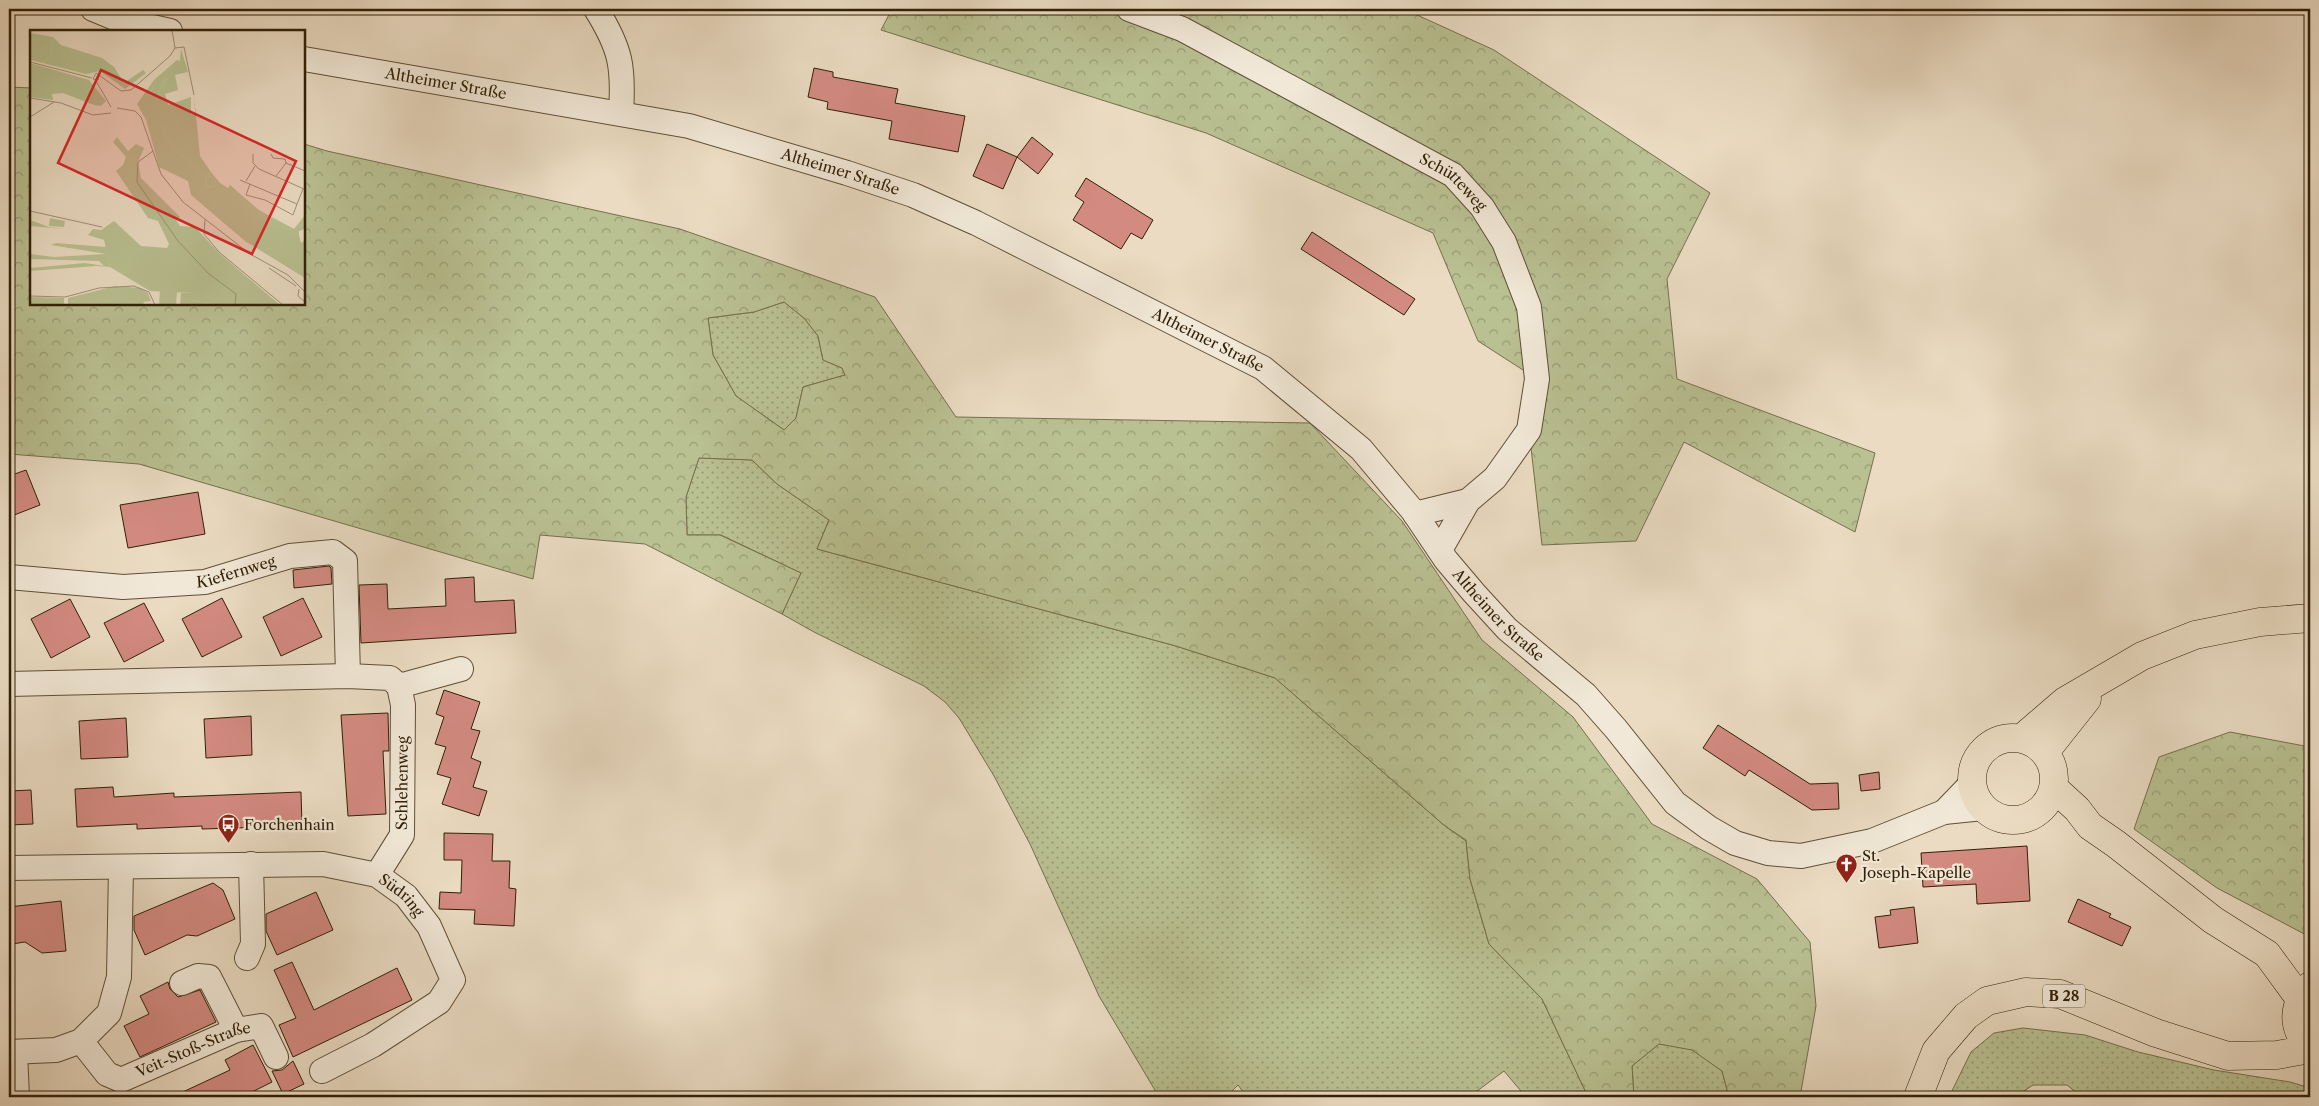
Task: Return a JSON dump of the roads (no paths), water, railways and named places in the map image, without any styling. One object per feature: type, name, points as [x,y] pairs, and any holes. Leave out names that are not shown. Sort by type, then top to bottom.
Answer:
[{"type":"main road","points":[[2022,738],[2065,701],[2142,656],[2195,635],[2260,622],[2310,618]]},
{"type":"main road","points":[[2045,752],[2100,682]]},
{"type":"main road","points":[[2009,737],[2022,738],[2035,743],[2045,752],[2055,775],[2054,788],[2047,802],[2036,813],[2023,819],[2009,820],[1995,816],[1984,808],[1976,796],[1972,783],[1972,770],[1977,758],[1986,748],[1997,741],[2009,737]]},
{"type":"main road","points":[[2054,788],[2077,809],[2090,826],[2213,920],[2267,954],[2291,961],[2310,972]]},
{"type":"main road","points":[[2036,813],[2068,824],[2090,826]]},
{"type":"main road","points":[[2267,954],[2302,1003],[2301,1037],[2310,1049]]},
{"type":"main road","name":"B 28","points":[[1918,1097],[1936,1051],[1966,1016],[1988,1001],[2026,992],[2060,994],[2156,1034],[2228,1056],[2277,1055],[2310,1049]]},
{"type":"main road","name":"B 28","points":[[2253,1054],[2279,1038],[2302,1003]]},
{"type":"street","points":[[93,9],[117,19],[166,30]]},
{"type":"street","points":[[596,9],[612,34],[620,60],[623,77],[621,113]]},
{"type":"street","name":"Schütteweg","points":[[1128,9],[1182,30],[1453,175],[1482,207],[1504,242],[1529,307],[1537,379],[1530,430],[1495,478],[1468,501],[1440,550]]},
{"type":"street","name":"Altheimer Straße","points":[[305,59],[689,126],[847,173],[914,195],[976,222],[1264,368],[1361,449],[1415,514],[1440,550],[1474,593],[1507,629],[1586,695],[1616,729],[1675,803],[1709,828],[1735,843],[1768,852],[1801,856],[1872,841],[1944,812],[1984,808]]},
{"type":"street","name":"Schütteweg","points":[[1415,514],[1468,501]]},
{"type":"street","name":"Kiefernweg","points":[[9,577],[123,587],[205,582],[290,556],[333,552],[345,561],[348,676]]},
{"type":"street","points":[[9,684],[348,676],[390,678],[400,686],[461,669]]},
{"type":"street","name":"Schlehenweg","points":[[377,875],[402,835],[403,705],[400,686]]},
{"type":"street","name":"Altheimer Straße","points":[[1944,812],[1972,783]]},
{"type":"street","points":[[247,958],[253,944],[251,864]]},
{"type":"street","name":"Südring","points":[[9,868],[323,864],[377,875],[406,896],[428,926],[453,980],[439,1002],[373,1045],[322,1071]]},
{"type":"street","points":[[17,1097],[12,1052],[56,1050],[81,1040],[109,1013],[119,977],[121,867]]},
{"type":"street","points":[[182,983],[198,976],[209,977],[236,1030]]},
{"type":"street","name":"Veit-Stoß-Straße","points":[[81,1040],[107,1074],[121,1080],[236,1030],[261,1026],[276,1058]]},
{"type":"place","name":"Forchenhain","points":[[228,844]]},
{"type":"place","name":"St. Joseph-Kapelle","points":[[1846,884]]}]
